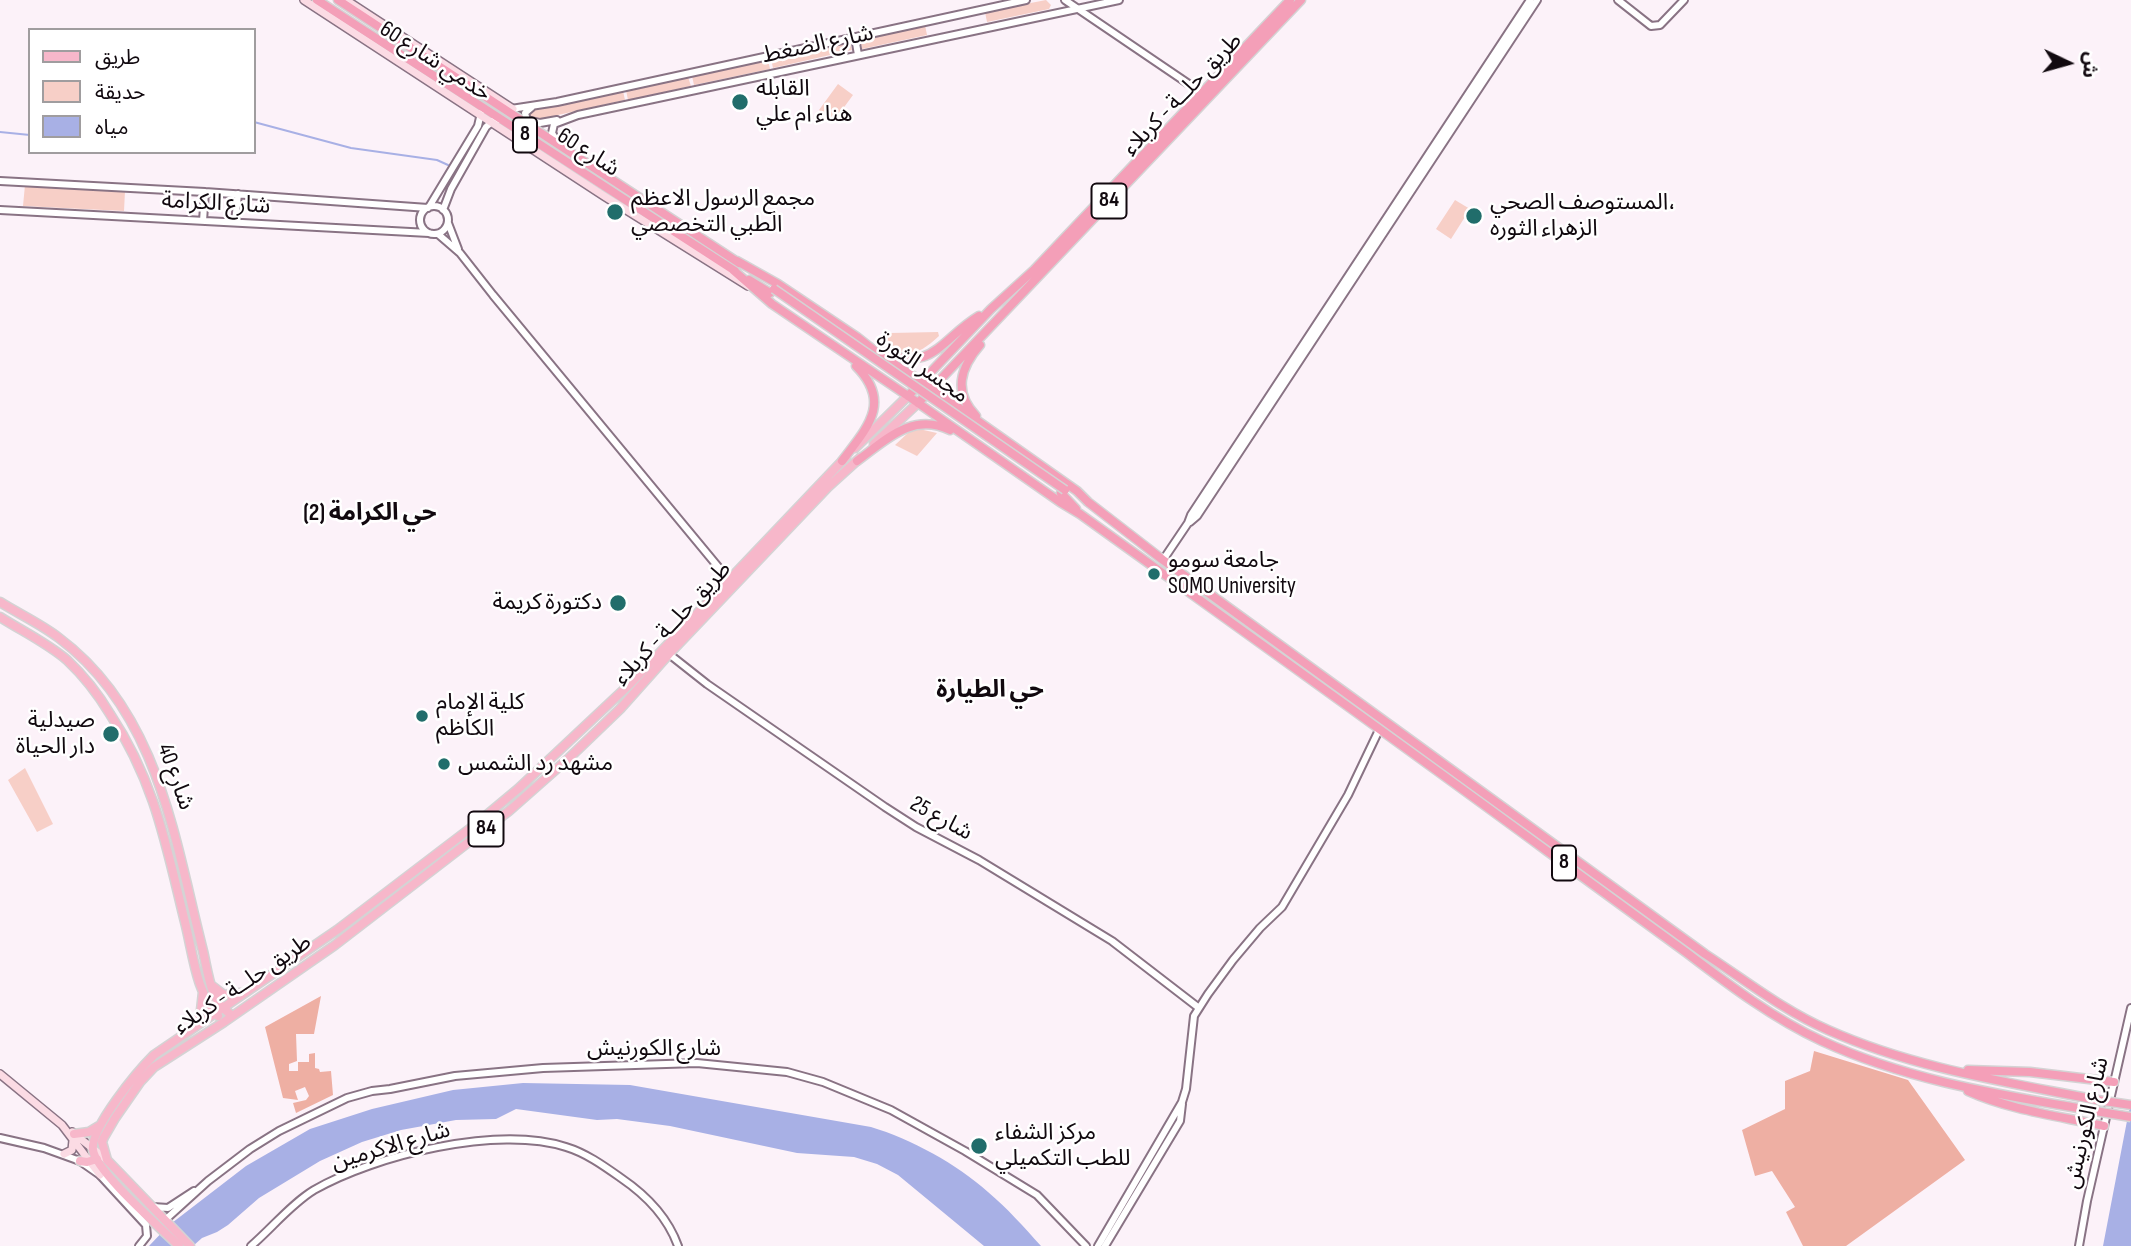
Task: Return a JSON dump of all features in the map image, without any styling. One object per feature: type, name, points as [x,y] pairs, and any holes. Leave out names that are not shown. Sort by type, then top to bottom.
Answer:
[{"type":"highway","name":"شارع 60","points":[[317,0],[481,112],[500,120],[735,266]]},
{"type":"highway","name":"شارع 60","points":[[338,0],[508,110],[735,266]]},
{"type":"highway","name":"طريق حلــة - كربلاء","points":[[918,403],[1290,4],[1301,0]]},
{"type":"highway","name":"طريق حلــة - كربلاء","points":[[908,396],[1275,21]]},
{"type":"highway","points":[[735,266],[757,292],[1080,514]]},
{"type":"highway","points":[[735,266],[778,284],[921,381],[1077,491],[1088,502]]},
{"type":"highway","name":"مجسر الثورة","points":[[735,266],[1063,492],[1088,502]]},
{"type":"highway","points":[[857,337],[895,358],[916,360],[941,347],[970,321],[991,309]]},
{"type":"highway","points":[[990,431],[967,406],[961,391],[962,380],[964,368],[973,353],[1006,310]]},
{"type":"highway","points":[[842,461],[869,424],[875,402],[870,382],[844,354]]},
{"type":"highway","points":[[871,372],[876,373],[883,368],[881,356]]},
{"type":"highway","points":[[950,426],[948,413],[959,408]]},
{"type":"highway","points":[[857,461],[900,429],[924,424],[939,425],[979,445]]},
{"type":"highway","name":"مجسر الثورة","points":[[1063,492],[1080,514]]},
{"type":"highway","name":"8","points":[[1088,502],[1163,560],[1705,954],[1802,1016],[1827,1030],[1943,1069],[2131,1105]]},
{"type":"highway","name":"8","points":[[1080,514],[1700,963],[1796,1027],[1821,1041],[1877,1062],[1953,1084],[2131,1117]]},
{"type":"highway","points":[[1301,674],[1309,670],[1308,664]]},
{"type":"highway","points":[[1322,688],[1322,681],[1329,680]]},
{"type":"highway","points":[[1796,1027],[1802,1023],[1802,1016]]},
{"type":"highway","points":[[1821,1041],[1820,1032],[1827,1030]]},
{"type":"highway","points":[[1943,1069],[2030,1072],[2114,1082]]},
{"type":"highway","points":[[1953,1084],[1994,1101],[2104,1126]]},
{"type":"main road","name":"خدمي شارع 60","points":[[304,0],[757,292]]},
{"type":"main road","name":"خدمي شارع 60","points":[[346,0],[508,110]]},
{"type":"main road","name":"طريق حلــة - كربلاء","points":[[96,1161],[102,1142],[115,1118],[140,1082],[155,1067],[335,945],[509,811],[569,758],[620,709],[826,485],[842,461],[908,396]]},
{"type":"main road","name":"طريق حلــة - كربلاء","points":[[96,1161],[95,1138],[101,1124],[137,1073],[154,1055],[328,936],[476,824],[632,683],[729,580],[826,485],[857,461],[918,403]]},
{"type":"main road","name":"شارع 40","points":[[0,602],[58,637],[89,664],[123,706],[136,729],[164,796],[210,984],[224,1022]]},
{"type":"main road","name":"شارع 40","points":[[0,617],[59,653],[85,678],[115,720],[143,772],[161,822],[203,992],[219,1010],[232,1016]]},
{"type":"main road","points":[[576,736],[578,742],[583,744]]},
{"type":"main road","points":[[562,749],[568,751],[569,758]]},
{"type":"main road","points":[[136,758],[143,758],[148,753]]},
{"type":"main road","points":[[143,772],[147,768],[154,768]]},
{"type":"main road","points":[[210,984],[224,995],[246,991]]},
{"type":"main road","points":[[193,1028],[201,1010],[203,992]]},
{"type":"main road","points":[[0,1074],[62,1125],[96,1161],[190,1246]]},
{"type":"main road","points":[[74,1137],[101,1124]]},
{"type":"main road","points":[[64,1154],[72,1150],[74,1137]]},
{"type":"main road","points":[[74,1137],[96,1161],[153,1206],[179,1246]]},
{"type":"street","name":"شارع الضغط","points":[[508,110],[1026,0]]},
{"type":"street","points":[[1065,0],[1202,93]]},
{"type":"street","name":"شارع الضغط","points":[[533,106],[525,113],[525,118],[530,122],[563,119],[1119,0]]},
{"type":"street","points":[[1163,560],[1530,0]]},
{"type":"street","points":[[1188,523],[1198,516],[1537,0]]},
{"type":"street","points":[[1618,0],[1651,26],[1660,25],[1684,0]]},
{"type":"street","points":[[855,37],[858,55]]},
{"type":"street","points":[[448,223],[446,228],[438,233],[429,233],[421,223],[422,214],[429,207],[475,131],[481,112]]},
{"type":"street","points":[[563,119],[552,127],[554,138],[563,148]]},
{"type":"street","points":[[443,210],[482,134],[491,122],[500,120]]},
{"type":"street","points":[[475,131],[480,129],[482,134]]},
{"type":"street","name":"شارع الكرامة","points":[[0,180],[429,207]]},
{"type":"street","points":[[203,221],[205,192]]},
{"type":"street","points":[[235,222],[238,194]]},
{"type":"street","points":[[429,207],[443,210],[448,217],[460,254]]},
{"type":"street","name":"شارع الكرامة","points":[[0,210],[429,233]]},
{"type":"street","points":[[438,233],[460,254],[729,580]]},
{"type":"street","name":"شارع 25","points":[[669,654],[707,684],[884,807],[979,860],[1112,941],[1199,1008]]},
{"type":"street","points":[[1098,1246],[1180,1121],[1194,1016],[1233,960],[1282,907],[1348,794],[1379,730]]},
{"type":"street","name":"شارع الكورنيش","points":[[2079,1246],[2131,1008]]},
{"type":"street","name":"شارع الكورنيش","points":[[200,1189],[279,1130],[337,1102],[372,1091],[455,1076],[543,1068],[697,1063],[787,1072],[823,1082],[891,1110],[1037,1195],[1086,1246]]},
{"type":"street","points":[[0,1138],[96,1161],[146,1225],[147,1237],[139,1246]]},
{"type":"street","name":"شارع الاكرمين","points":[[253,1246],[304,1196],[365,1167],[449,1145],[523,1139],[567,1147],[614,1173],[659,1212],[670,1227],[678,1246]]},
{"type":"street","points":[[153,1206],[168,1208],[200,1189]]},
{"type":"street","points":[[166,1224],[200,1189]]},
{"type":"street","points":[[1105,1246],[1128,1202]]},
{"type":"green space","points":[[1046,0],[1051,5],[1049,9],[987,22],[985,12]]},
{"type":"green space","points":[[925,25],[927,35],[862,49],[860,39]]},
{"type":"green space","points":[[850,42],[852,50],[773,68],[771,59]]},
{"type":"green space","points":[[768,60],[770,69],[694,85],[692,76]]},
{"type":"green space","points":[[688,77],[691,86],[628,100],[626,90]]},
{"type":"green space","points":[[838,84],[853,95],[834,121],[819,110]]},
{"type":"green space","points":[[623,91],[625,100],[531,121],[527,112]]},
{"type":"green space","points":[[25,185],[125,191],[124,211],[23,206]]},
{"type":"green space","points":[[1455,200],[1470,209],[1451,239],[1436,229]]},
{"type":"green space","points":[[938,332],[939,336],[931,343],[911,353],[881,341],[890,333]]},
{"type":"green space","points":[[919,429],[937,433],[917,456],[895,445],[909,432]]},
{"type":"green space","points":[[25,768],[53,824],[37,832],[8,780]]},
{"type":"shaded area","points":[[321,996],[314,1034],[296,1034],[297,1061],[289,1064],[289,1071],[298,1071],[298,1062],[309,1062],[309,1054],[315,1053],[315,1068],[320,1072],[331,1071],[333,1095],[296,1113],[293,1103],[306,1100],[309,1096],[305,1087],[295,1091],[298,1100],[283,1098],[265,1027]]},
{"type":"shaded area","points":[[1814,1051],[1908,1080],[1965,1160],[1846,1246],[1803,1246],[1786,1212],[1795,1207],[1772,1171],[1755,1176],[1742,1130],[1785,1109],[1785,1081],[1810,1071]]},
{"type":"water","points":[[523,1083],[630,1085],[871,1127],[917,1145],[948,1162],[1002,1205],[1041,1246],[984,1246],[898,1175],[877,1164],[854,1157],[797,1153],[670,1126],[516,1109],[496,1119],[456,1120],[401,1130],[362,1142],[320,1161],[259,1198],[228,1225],[202,1238],[193,1246],[149,1246],[168,1226],[246,1166],[310,1129],[372,1109],[453,1090]]},
{"type":"water","points":[[2131,1100],[2131,1246],[2103,1246]]},
{"type":"waterway","points":[[256,123],[351,148],[437,160],[448,165]]},
{"type":"waterway","points":[[0,132],[28,135]]},
{"type":"place","name":"القابله هناء ام علي","points":[[740,102]]},
{"type":"place","name":"مجمع الرسول الاعظم الطبي التخصصي","points":[[615,212]]},
{"type":"place","name":"المستوصف الصحي، الزهراء الثوره","points":[[1474,216]]},
{"type":"place","name":"جامعة سومو SOMO University","points":[[1154,574]]},
{"type":"place","name":"دكتورة كريمة","points":[[618,603]]},
{"type":"place","name":"كلية الإمام الكاظم","points":[[422,716]]},
{"type":"place","name":"صيدلية دار الحياة","points":[[111,734]]},
{"type":"place","name":"مشهد رد الشمس","points":[[444,764]]},
{"type":"place","name":"مركز الشفاء للطب التكميلي","points":[[979,1146]]},
{"type":"district","name":"حي الكرامة (2)","points":[[370,514]]},
{"type":"district","name":"حي الطيارة","points":[[990,691]]}]
